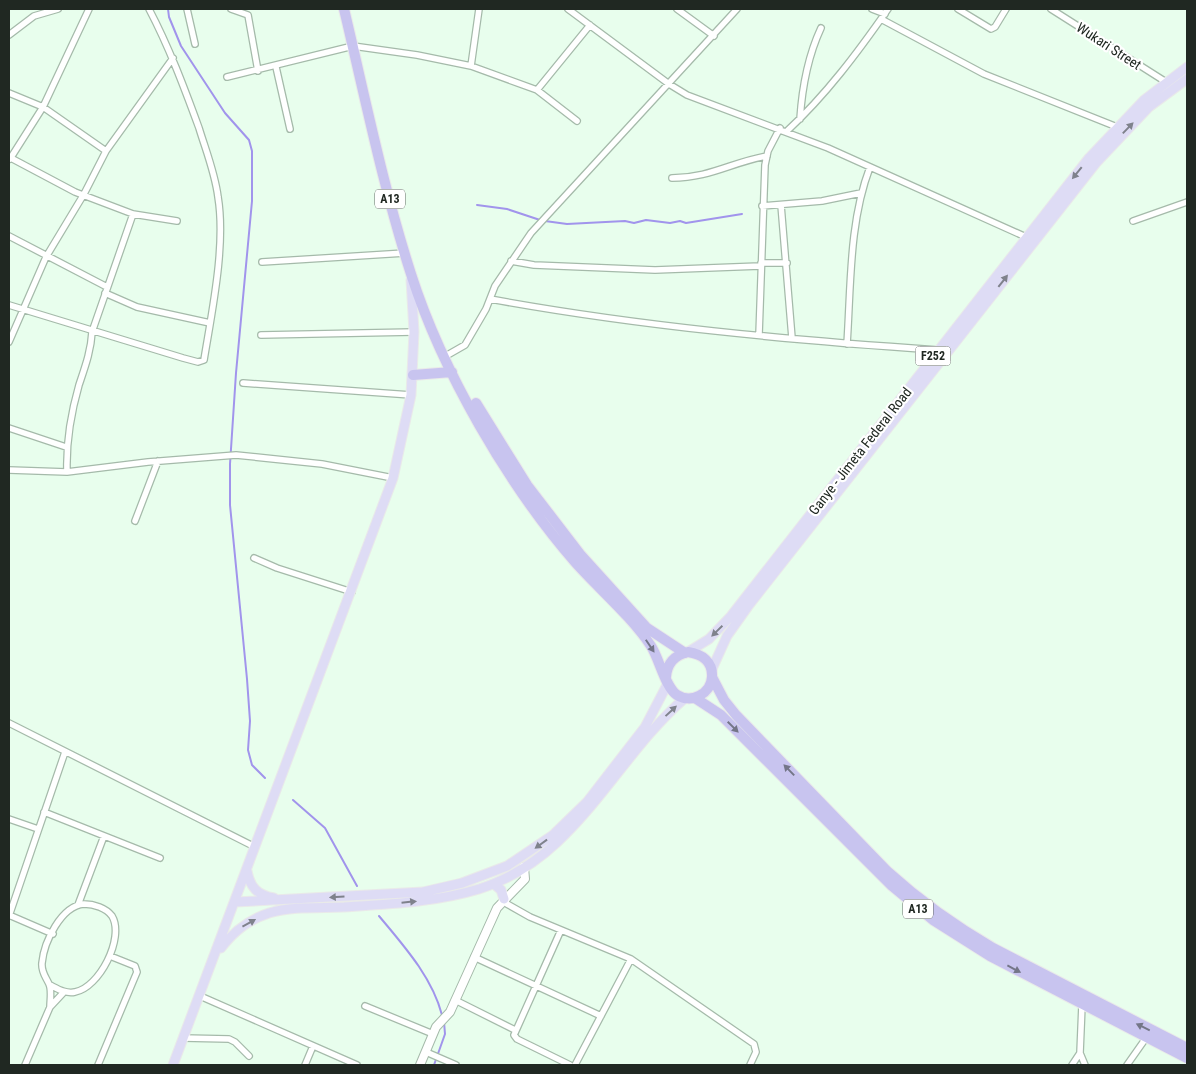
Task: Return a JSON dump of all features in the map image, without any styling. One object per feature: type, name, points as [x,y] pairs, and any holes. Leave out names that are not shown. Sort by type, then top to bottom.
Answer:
[{"type":"highway","name":"A13","points":[[344,9],[411,274],[444,357],[521,490],[574,560],[649,643],[667,680],[678,696],[690,698],[721,715],[892,886],[933,920],[990,956],[1187,1058]]},
{"type":"highway","points":[[413,375],[455,377]]},
{"type":"highway","name":"A13","points":[[455,377],[474,400],[527,485],[580,554],[647,628],[686,653],[703,657],[724,700],[736,715],[887,871],[912,894],[958,927],[993,948],[1187,1048]]},
{"type":"highway","points":[[667,680],[669,664],[678,655],[686,653]]},
{"type":"highway","points":[[690,698],[707,690],[712,673]]},
{"type":"main road","name":"Ganye - Jimeta Federal Road","points":[[686,653],[709,639],[731,616],[1026,237],[1117,127],[1166,82],[1187,67]]},
{"type":"main road","name":"Ganye - Jimeta Federal Road","points":[[712,673],[727,636],[749,605],[1096,163],[1149,107],[1187,79]]},
{"type":"main road","points":[[173,1065],[352,592],[392,478],[411,395],[413,375],[414,332],[411,274]]},
{"type":"main road","points":[[235,902],[422,892],[462,883],[507,866],[553,835],[587,802],[645,727],[667,680]]},
{"type":"main road","points":[[215,957],[240,928],[268,914],[294,909],[426,900],[456,895],[494,884],[524,867],[573,828],[651,732],[690,698]]},
{"type":"main road","points":[[247,868],[251,884],[258,892],[281,900]]},
{"type":"main road","points":[[494,884],[501,890],[504,899]]},
{"type":"street","points":[[9,35],[34,16],[58,9]]},
{"type":"street","points":[[90,9],[43,106],[10,158],[84,194],[133,214],[177,221]]},
{"type":"street","points":[[9,305],[92,332],[202,362],[210,323],[220,231],[219,198],[211,164],[173,58],[149,9]]},
{"type":"street","points":[[187,9],[195,44]]},
{"type":"street","points":[[231,9],[248,15],[258,70]]},
{"type":"street","points":[[471,66],[479,9]]},
{"type":"street","points":[[568,9],[669,84],[687,95],[780,128],[1026,237]]},
{"type":"street","points":[[677,9],[714,36]]},
{"type":"street","points":[[444,357],[465,345],[511,261],[531,233],[738,9]]},
{"type":"street","points":[[872,9],[885,14],[984,74],[1117,127]]},
{"type":"street","points":[[958,9],[991,29],[995,27],[1006,9]]},
{"type":"street","name":"Wukari Street","points":[[1052,9],[1166,82]]},
{"type":"street","points":[[787,131],[800,120],[844,68],[885,14]]},
{"type":"street","points":[[537,90],[590,25]]},
{"type":"street","points":[[800,120],[801,99],[813,45],[821,28]]},
{"type":"street","points":[[227,77],[353,46],[417,55],[471,66],[537,90],[577,121]]},
{"type":"street","points":[[9,342],[21,310],[46,256],[84,194],[106,151],[173,58]]},
{"type":"street","points":[[276,66],[290,129]]},
{"type":"street","points":[[9,92],[43,106],[106,151]]},
{"type":"street","points":[[759,335],[762,206],[767,156],[780,128]]},
{"type":"street","points":[[672,178],[694,178],[750,159],[767,156]]},
{"type":"street","points":[[847,344],[854,249],[861,192],[870,167]]},
{"type":"street","points":[[762,206],[830,200],[861,192]]},
{"type":"street","points":[[1133,221],[1187,202]]},
{"type":"street","points":[[781,205],[792,338]]},
{"type":"street","points":[[67,472],[66,447],[79,386],[90,351],[92,332],[133,214]]},
{"type":"street","points":[[9,236],[137,307],[210,323]]},
{"type":"street","points":[[262,262],[405,253]]},
{"type":"street","points":[[511,261],[534,265],[655,270],[787,262]]},
{"type":"street","points":[[490,298],[626,322],[847,344],[938,350]]},
{"type":"street","points":[[261,334],[414,332]]},
{"type":"street","points":[[243,383],[411,395]]},
{"type":"street","points":[[9,428],[66,447]]},
{"type":"street","points":[[9,470],[67,472],[158,461],[236,455],[322,464],[392,478]]},
{"type":"street","points":[[135,521],[158,461]]},
{"type":"street","points":[[254,558],[277,568],[352,592]]},
{"type":"street","points":[[9,723],[255,847]]},
{"type":"street","points":[[53,934],[9,916],[65,752]]},
{"type":"street","points":[[44,812],[160,858]]},
{"type":"street","points":[[9,819],[38,829]]},
{"type":"street","points":[[78,905],[104,836]]},
{"type":"street","points":[[456,1065],[427,1059],[433,1034],[439,1023],[446,1018],[497,908],[525,879],[524,867]]},
{"type":"street","points":[[504,899],[507,904],[530,917],[631,959],[754,1044],[756,1052],[750,1065]]},
{"type":"street","points":[[78,905],[95,906],[112,917],[114,940],[110,956],[100,973],[87,987],[74,992],[64,992],[50,985],[44,976],[42,964],[53,934],[69,910],[78,905]]},
{"type":"street","points":[[561,930],[538,986],[514,1035],[517,1039],[570,1065]]},
{"type":"street","points":[[98,1065],[137,972],[135,966],[110,956]]},
{"type":"street","points":[[474,957],[601,1016]]},
{"type":"street","points":[[575,1065],[631,959]]},
{"type":"street","points":[[50,985],[50,1007]]},
{"type":"street","points":[[25,1065],[50,1007],[64,992]]},
{"type":"street","points":[[200,996],[357,1065]]},
{"type":"street","points":[[455,1000],[515,1030]]},
{"type":"street","points":[[1082,1005],[1080,1053],[1085,1065]]},
{"type":"street","points":[[365,1006],[433,1034]]},
{"type":"street","points":[[183,1038],[228,1039],[235,1042],[249,1056]]},
{"type":"street","points":[[1127,1065],[1146,1038]]},
{"type":"street","points":[[304,1065],[313,1046]]},
{"type":"street","points":[[1072,1065],[1080,1053]]},
{"type":"waterway","points":[[168,9],[169,17],[181,46],[225,113],[249,140],[252,151],[252,201],[236,373],[230,464],[230,505],[247,679],[250,721],[248,750],[252,765],[265,778]]},
{"type":"waterway","points":[[477,205],[507,209],[540,220]]},
{"type":"waterway","points":[[545,221],[567,224],[625,221],[634,223],[646,220],[670,223],[680,221],[686,223],[742,214]]},
{"type":"waterway","points":[[293,800],[325,828],[357,886]]},
{"type":"waterway","points":[[379,916],[416,962],[431,988],[442,1015]]},
{"type":"waterway","points":[[434,1065],[445,1034],[444,1022]]}]
